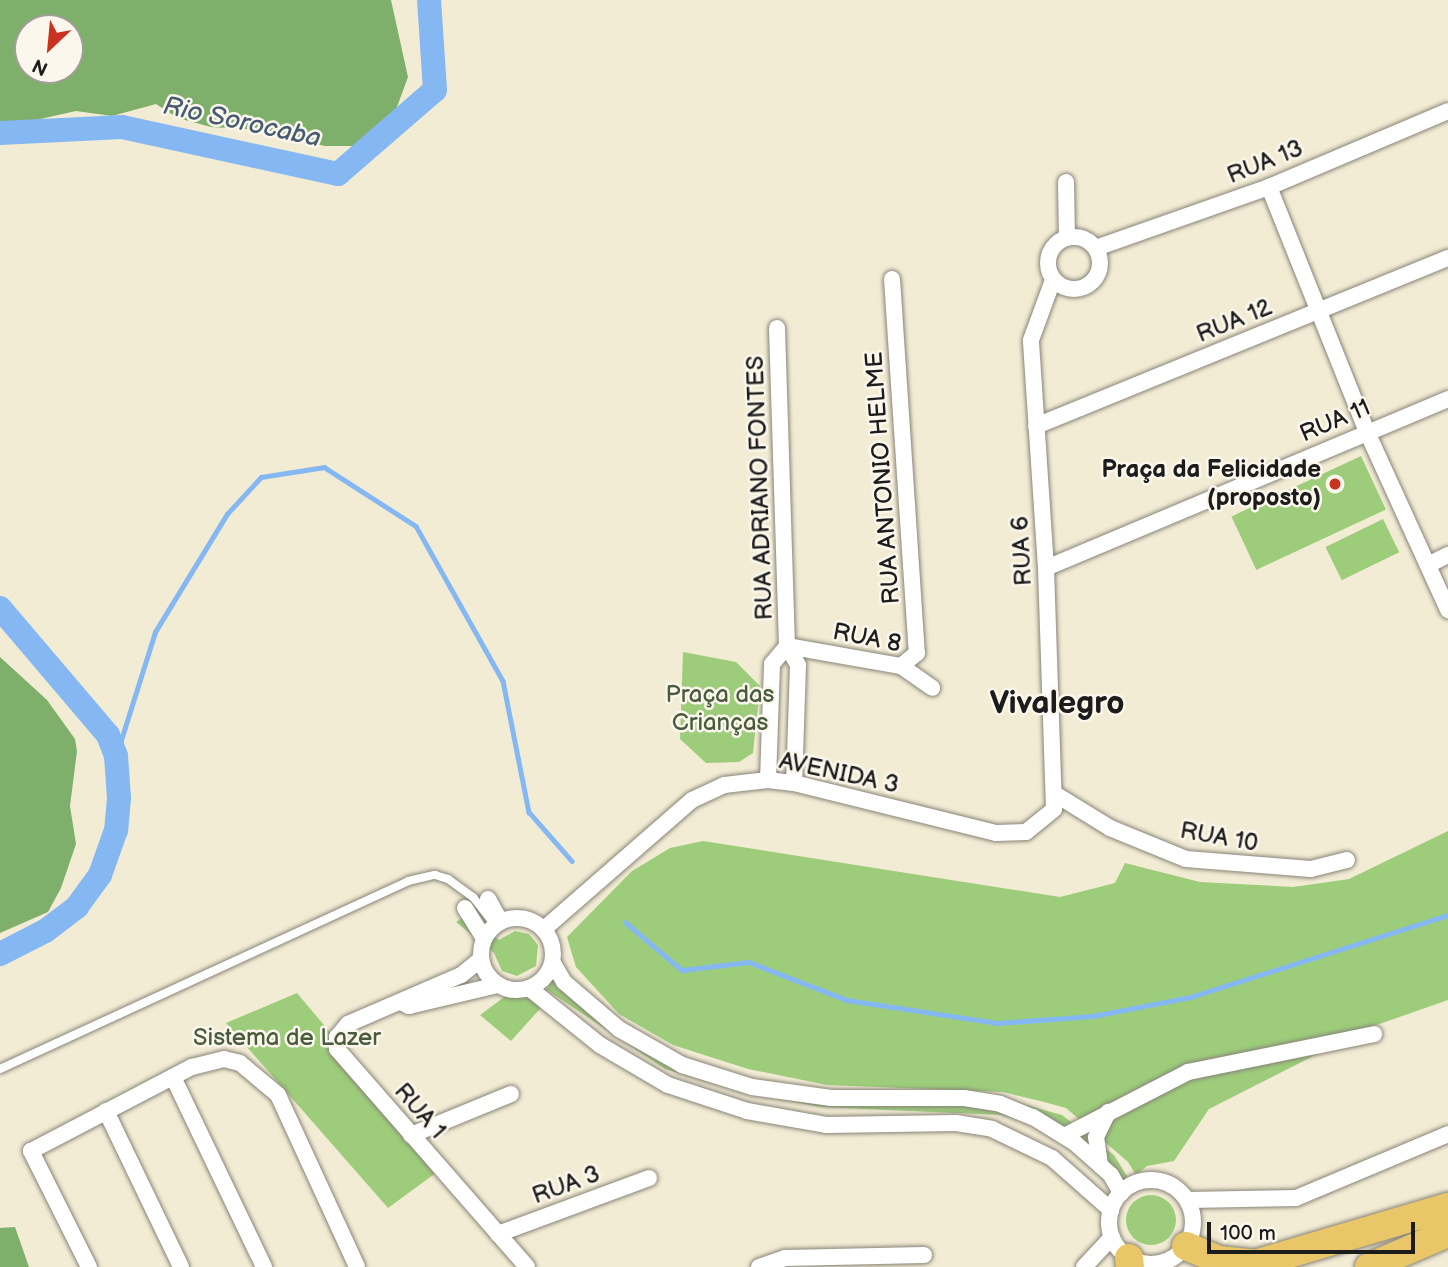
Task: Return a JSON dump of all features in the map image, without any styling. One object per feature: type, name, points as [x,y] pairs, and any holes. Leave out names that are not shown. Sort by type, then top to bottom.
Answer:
[{"type":"highway","points":[[1186,1246],[1219,1260],[1255,1264],[1448,1208]]},
{"type":"highway","points":[[1323,1267],[1448,1208]]},
{"type":"highway","points":[[1369,1267],[1448,1233]]},
{"type":"street","name":"RUA 13","points":[[1096,248],[1269,187],[1448,111]]},
{"type":"street","points":[[1066,182],[1067,238]]},
{"type":"street","points":[[1269,187],[1321,310],[1391,489],[1448,610]]},
{"type":"street","points":[[1067,238],[1087,240],[1096,248],[1099,271],[1089,285],[1072,290],[1053,280],[1048,268],[1050,251],[1067,238]]},
{"type":"street","name":"RUA 12","points":[[1036,426],[1448,258]]},
{"type":"street","name":"RUA ANTONIO HELME","points":[[892,279],[917,653],[901,666]]},
{"type":"street","name":"RUA 6","points":[[1044,820],[1054,808],[1055,794],[1046,568],[1031,340],[1053,280]]},
{"type":"street","name":"RUA ADRIANO FONTES","points":[[777,328],[787,646],[798,665],[794,783]]},
{"type":"street","name":"RUA 11","points":[[1046,568],[1448,399]]},
{"type":"street","points":[[1428,565],[1448,555]]},
{"type":"street","name":"RUA 8","points":[[787,646],[901,666],[932,688]]},
{"type":"street","name":"RUA ADRIANO FONTES","points":[[768,780],[772,664],[787,646]]},
{"type":"street","points":[[772,688],[796,690]]},
{"type":"street","name":"AVENIDA 3","points":[[544,929],[692,800],[724,785],[768,780],[794,783],[996,833],[1026,832],[1044,820]]},
{"type":"street","name":"RUA 10","points":[[1055,794],[1110,828],[1186,859],[1311,869],[1347,860]]},
{"type":"street","points":[[488,899],[498,923]]},
{"type":"street","points":[[465,908],[484,939]]},
{"type":"street","points":[[498,985],[481,959],[484,939],[498,923],[524,918],[544,929],[551,939],[553,963],[564,982],[619,1029],[682,1065],[752,1087],[831,1098],[964,1098],[988,1102],[1033,1117],[1064,1136],[1100,1165],[1121,1193]]},
{"type":"street","points":[[481,959],[461,975],[406,996],[401,1002],[409,1006],[498,985],[529,988],[600,1045],[668,1084],[747,1111],[826,1125],[956,1123],[992,1129],[1052,1158],[1111,1210],[1124,1254],[1141,1263],[1167,1262],[1186,1246],[1194,1222],[1188,1200],[1179,1189],[1154,1180],[1130,1185],[1121,1193],[1111,1210]]},
{"type":"street","points":[[529,988],[548,974],[553,963]]},
{"type":"street","name":"RUA 1","points":[[401,1002],[348,1024],[337,1037],[337,1049],[527,1267]]},
{"type":"street","points":[[1064,1136],[1188,1072],[1374,1034]]},
{"type":"street","points":[[89,1267],[31,1151],[173,1077],[224,1059],[240,1063],[278,1095],[357,1267]]},
{"type":"street","points":[[173,1077],[264,1267]]},
{"type":"street","points":[[411,1135],[511,1094]]},
{"type":"street","points":[[106,1111],[181,1267]]},
{"type":"street","points":[[1100,1165],[1096,1137],[1108,1112]]},
{"type":"street","points":[[1188,1200],[1296,1198],[1448,1134]]},
{"type":"street","name":"RUA 3","points":[[498,1234],[649,1178]]},
{"type":"street","points":[[1084,1267],[1124,1254]]},
{"type":"street","points":[[759,1267],[785,1258],[924,1255]]},
{"type":"lane","points":[[0,1069],[408,881],[435,875],[448,879],[473,897],[498,923]]},
{"type":"green space","points":[[0,0],[391,0],[408,77],[390,126],[363,146],[325,146],[246,129],[211,127],[178,118],[156,104],[112,116],[76,111],[0,128]]},
{"type":"green space","name":"Praça da Felicidade (proposto)","points":[[1361,456],[1386,509],[1256,570],[1231,516]]},
{"type":"green space","points":[[1383,519],[1399,552],[1342,580],[1325,547]]},
{"type":"green space","name":"Praça das Crianças","points":[[683,652],[736,662],[760,686],[753,753],[739,762],[706,763],[680,739]]},
{"type":"green space","points":[[0,657],[47,700],[75,739],[77,751],[70,806],[76,844],[61,888],[48,912],[0,933]]},
{"type":"green space","points":[[1448,831],[1448,1000],[1371,1027],[1209,1109],[1174,1161],[1147,1166],[1136,1175],[1128,1162],[1066,1108],[1003,1092],[827,1085],[748,1069],[673,1045],[619,1014],[576,967],[567,937],[632,871],[670,848],[703,841],[1060,897],[1115,883],[1125,863],[1200,882],[1293,887],[1349,879]]},
{"type":"green space","points":[[468,914],[499,940],[515,931],[529,934],[538,945],[536,966],[517,976],[502,971],[494,953],[456,922]]},
{"type":"green space","points":[[554,975],[617,1022],[672,1054],[746,1078],[828,1093],[1008,1100],[1062,1115],[1114,1155],[1130,1181],[1123,1192],[1056,1130],[1001,1115],[820,1107],[741,1092],[665,1069],[547,990]]},
{"type":"green space","points":[[511,992],[547,1001],[511,1041],[480,1015]]},
{"type":"green space","name":"Sistema de Lazer","points":[[297,993],[444,1167],[388,1208],[226,1023]]},
{"type":"green space","points":[[1151,1195],[1169,1202],[1176,1220],[1169,1238],[1151,1245],[1133,1238],[1126,1220],[1133,1202]]},
{"type":"green space","points":[[15,1227],[29,1267],[0,1267],[0,1228]]},
{"type":"waterway","name":"Rio Sorocaba","points":[[0,133],[122,127],[338,174],[435,90],[429,0]]},
{"type":"waterway","points":[[116,756],[155,632],[227,514],[261,477],[324,467],[416,526],[503,681],[529,812],[572,861]]},
{"type":"waterway","name":"Rio Sorocaba","points":[[0,608],[108,735],[116,756],[119,798],[116,830],[100,875],[77,907],[45,931],[0,954]]},
{"type":"waterway","points":[[625,922],[682,970],[749,962],[847,1000],[997,1023],[1093,1016],[1191,997],[1448,915]]},
{"type":"place","name":"Praça da Felicidade (proposto)","points":[[1335,484]]},
{"type":"district","name":"Vivalegro","points":[[1057,704]]}]
